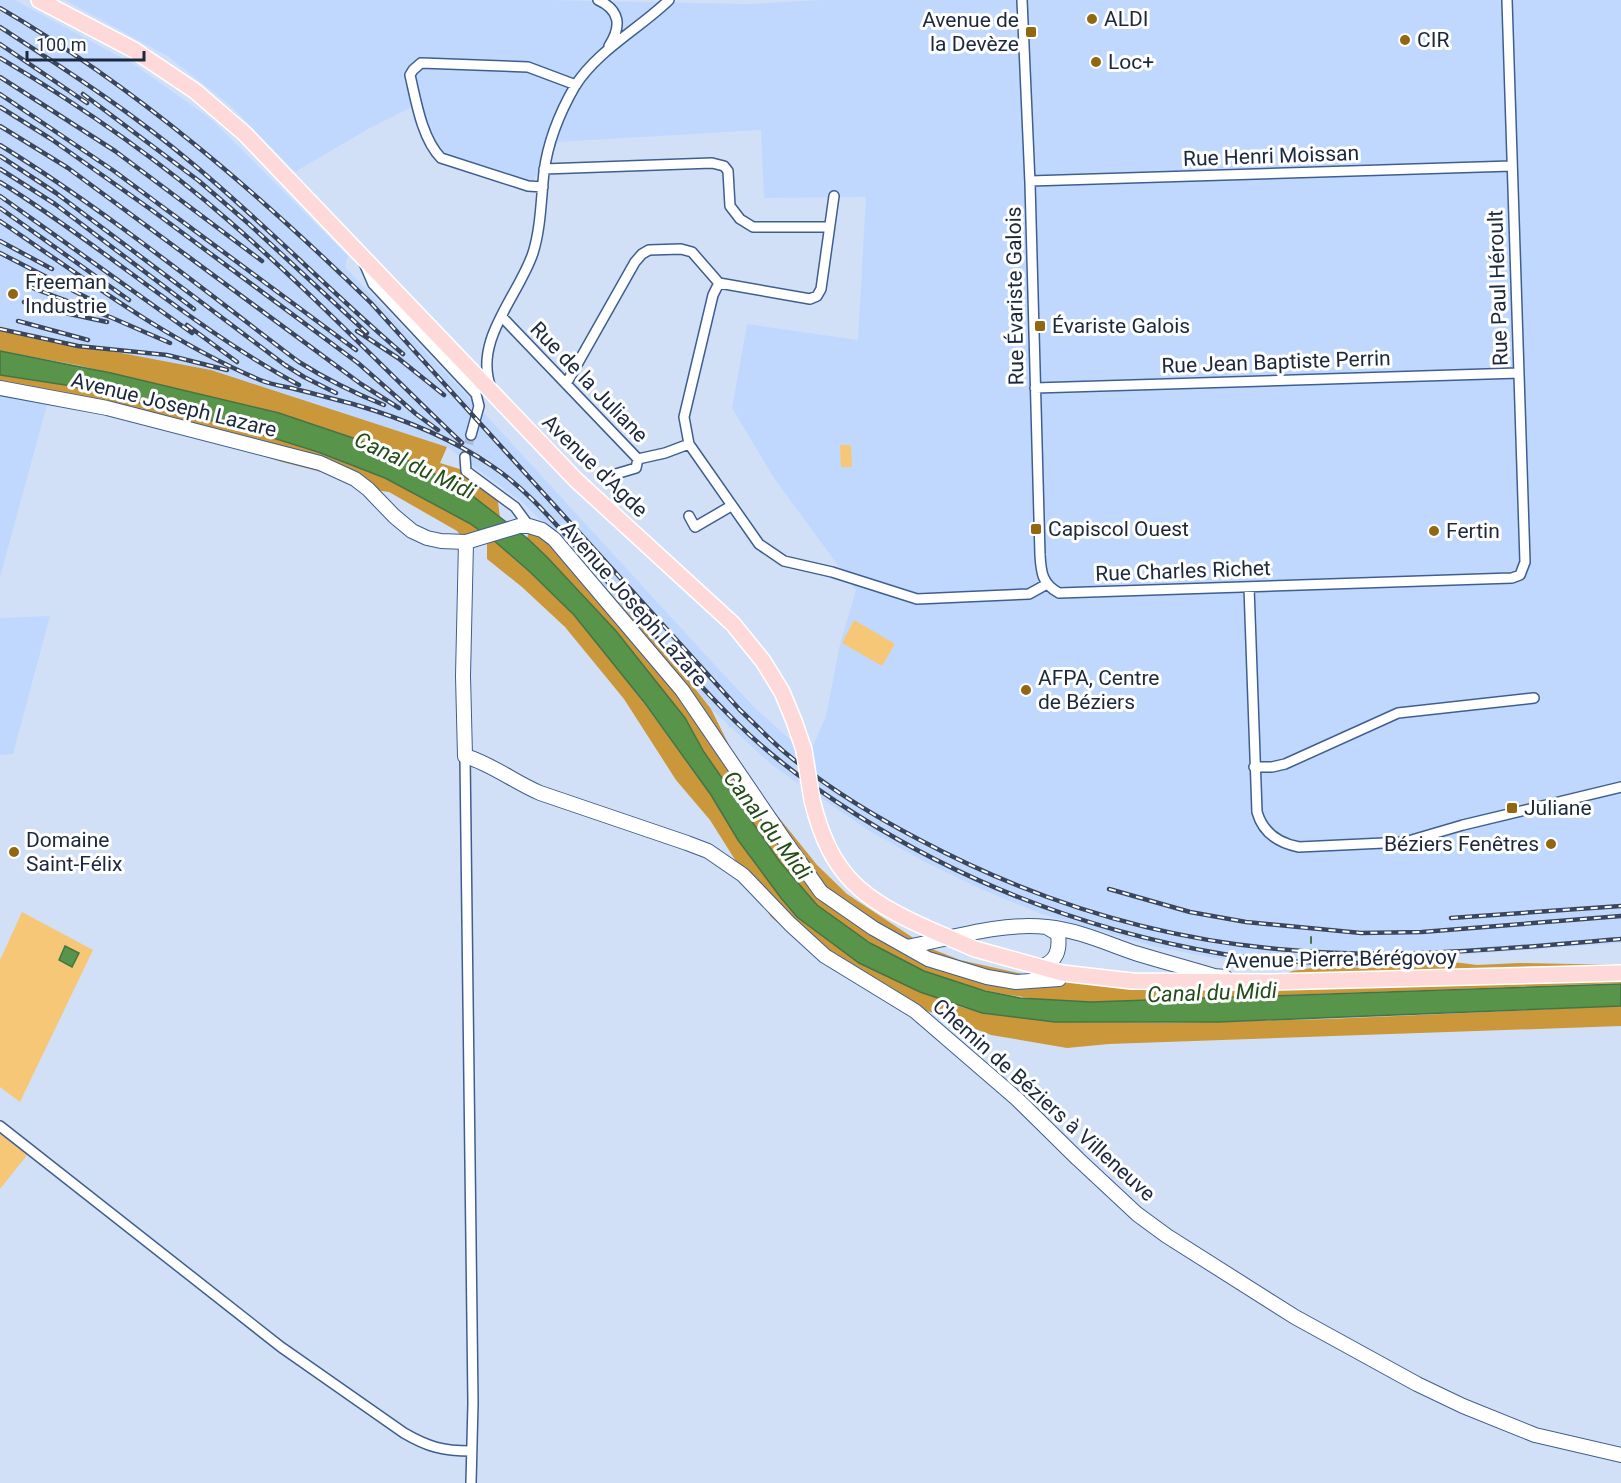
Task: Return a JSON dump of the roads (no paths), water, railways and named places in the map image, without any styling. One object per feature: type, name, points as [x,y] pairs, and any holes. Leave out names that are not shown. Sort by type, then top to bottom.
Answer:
[{"type":"main road","name":"Avenue d'Agde","points":[[39,0],[134,50],[195,91],[245,134],[576,480],[733,624],[763,661],[782,692],[804,750],[812,800],[825,842],[844,876],[866,895],[897,915],[975,949],[1062,973]]},
{"type":"main road","name":"Avenue Joseph Lazare","points":[[0,388],[107,408],[320,463],[355,479],[412,531],[441,541],[470,540],[524,526],[542,530],[554,539],[682,690],[821,892],[873,928],[928,959],[987,977],[1016,982],[1059,979],[1062,973]]},
{"type":"main road","points":[[465,756],[463,676],[470,540]]},
{"type":"main road","name":"Chemin de Béziers à Villeneuve","points":[[465,756],[485,762],[540,793],[687,843],[708,851],[730,865],[825,956],[915,1011],[970,1057],[1137,1214],[1167,1236],[1295,1317],[1417,1384],[1463,1406],[1535,1436],[1617,1454]]},
{"type":"main road","points":[[907,947],[990,930],[1022,926],[1046,927],[1077,932],[1136,953],[1214,976],[1271,982]]},
{"type":"main road","points":[[1041,967],[1049,964],[1056,957],[1060,946],[1058,934],[1046,927]]},
{"type":"main road","name":"Avenue Pierre Bérégovoy","points":[[1062,973],[1132,981],[1271,982],[1621,973]]},
{"type":"street","points":[[494,396],[485,363],[488,344],[533,253],[540,220],[544,169],[552,135],[576,85],[614,37],[617,19],[611,3],[598,0]]},
{"type":"street","points":[[602,55],[669,0]]},
{"type":"street","name":"Rue Paul Héroult","points":[[1507,0],[1525,562],[1520,575]]},
{"type":"street","name":"Rue Évariste Galois","points":[[1023,2],[1040,555],[1041,570],[1047,584]]},
{"type":"street","points":[[617,19],[629,24],[642,22]]},
{"type":"street","points":[[543,187],[528,186],[441,158],[433,150],[428,140],[410,75],[422,63],[528,67],[576,85]]},
{"type":"street","points":[[544,169],[712,163],[724,166],[728,171],[730,206],[740,219],[753,228],[829,227]]},
{"type":"street","name":"Rue Henri Moissan","points":[[1030,181],[1512,166]]},
{"type":"street","points":[[566,384],[642,254],[649,250],[681,249],[692,252],[719,283],[810,299],[817,296],[821,289],[834,196]]},
{"type":"street","points":[[361,257],[373,284],[476,394],[479,406],[471,435]]},
{"type":"street","points":[[719,283],[713,295],[684,417],[689,444],[759,544],[770,554],[784,561],[917,599],[1029,594],[1047,584]]},
{"type":"street","name":"Rue de la Juliane","points":[[502,317],[638,459],[665,453],[689,444]]},
{"type":"street","name":"Rue Jean Baptiste Perrin","points":[[1035,388],[1519,373]]},
{"type":"street","points":[[465,457],[466,471],[515,507],[524,526]]},
{"type":"street","points":[[609,476],[636,468],[638,459]]},
{"type":"street","points":[[689,516],[695,527],[731,506]]},
{"type":"street","name":"Rue Charles Richet","points":[[1047,584],[1059,592],[1512,578],[1520,575]]},
{"type":"street","points":[[1249,587],[1255,793],[1259,819],[1270,835],[1277,840],[1299,847],[1405,842],[1463,825],[1621,787]]},
{"type":"street","points":[[1254,767],[1285,764],[1398,713],[1534,698]]},
{"type":"street","points":[[465,756],[473,1403],[471,1483]]},
{"type":"street","points":[[0,1126],[272,1340],[404,1433],[423,1445],[449,1451],[471,1451]]},
{"type":"water","name":"Canal du Midi","points":[[0,351],[111,373],[279,413],[356,439],[416,464],[466,491],[527,538],[616,631],[685,718],[704,752],[780,862],[817,905],[870,943],[924,971],[985,991],[1020,998],[1091,1002],[1621,984],[1621,1006],[1218,1022],[1055,1022],[982,1013],[920,992],[859,963],[797,917],[738,840],[711,795],[644,702],[574,615],[492,539],[469,523],[385,478],[318,452],[241,428],[72,386],[0,375]]},
{"type":"water","points":[[65,946],[79,953],[72,967],[59,960]]},
{"type":"waterway","points":[[1311,937],[1311,943]]},
{"type":"tunnel","points":[[465,457],[471,435]]},
{"type":"railway","points":[[0,8],[51,39],[148,107],[285,222],[371,303],[740,710],[803,767],[835,790],[886,821],[964,862],[1053,899],[1146,927],[1241,945],[1331,953],[1373,954],[1497,949],[1621,939]]},
{"type":"railway","points":[[0,27],[99,92],[170,145],[220,187],[403,354]]},
{"type":"railway","points":[[0,44],[87,103]]},
{"type":"railway","points":[[0,58],[118,134],[202,198],[289,275],[462,443]]},
{"type":"railway","points":[[0,77],[115,151],[262,261]]},
{"type":"railway","points":[[0,94],[114,171],[356,350]]},
{"type":"railway","points":[[83,94],[199,181],[367,333]]},
{"type":"railway","points":[[0,107],[51,139],[153,211],[358,363],[416,414],[438,430]]},
{"type":"railway","points":[[0,126],[68,168],[361,384],[399,408]]},
{"type":"railway","points":[[0,145],[115,223],[299,362],[340,385],[384,405]]},
{"type":"railway","points":[[0,156],[56,193],[285,365],[336,393]]},
{"type":"railway","points":[[0,169],[55,204],[194,309]]},
{"type":"railway","points":[[0,182],[185,313],[260,363],[299,385]]},
{"type":"railway","points":[[0,196],[192,333]]},
{"type":"railway","points":[[0,208],[129,300]]},
{"type":"railway","points":[[0,221],[126,307],[225,364],[268,383],[353,404],[407,422],[460,446],[492,466],[538,505],[696,680],[750,735],[809,783],[899,840],[987,884],[1033,903],[1127,933],[1175,945],[1241,957],[1295,962],[1367,963]]},
{"type":"railway","points":[[0,241],[52,269]]},
{"type":"railway","points":[[0,253],[103,306]]},
{"type":"railway","points":[[30,287],[110,317],[170,343]]},
{"type":"railway","points":[[24,302],[107,322]]},
{"type":"railway","points":[[18,321],[88,340]]},
{"type":"railway","points":[[187,325],[237,362]]},
{"type":"railway","points":[[0,329],[78,346],[167,355],[227,370]]},
{"type":"railway","points":[[357,331],[398,358],[444,395]]},
{"type":"railway","points":[[1109,889],[1190,912],[1246,922],[1361,933],[1422,932],[1621,916]]},
{"type":"railway","points":[[1451,918],[1621,906]]},
{"type":"place","name":"ALDI","points":[[1092,19]]},
{"type":"place","name":"Avenue de la Devèze","points":[[1031,32]]},
{"type":"place","name":"CIR","points":[[1405,40]]},
{"type":"place","name":"Loc+","points":[[1096,62]]},
{"type":"place","name":"Freeman Industrie","points":[[13,294]]},
{"type":"place","name":"Évariste Galois","points":[[1040,326]]},
{"type":"place","name":"Capiscol Ouest","points":[[1036,529]]},
{"type":"place","name":"Fertin","points":[[1434,531]]},
{"type":"place","name":"AFPA, Centre de Béziers","points":[[1026,690]]},
{"type":"place","name":"Juliane","points":[[1512,808]]},
{"type":"place","name":"Béziers Fenêtres","points":[[1551,844]]},
{"type":"place","name":"Domaine Saint-Félix","points":[[14,852]]}]
